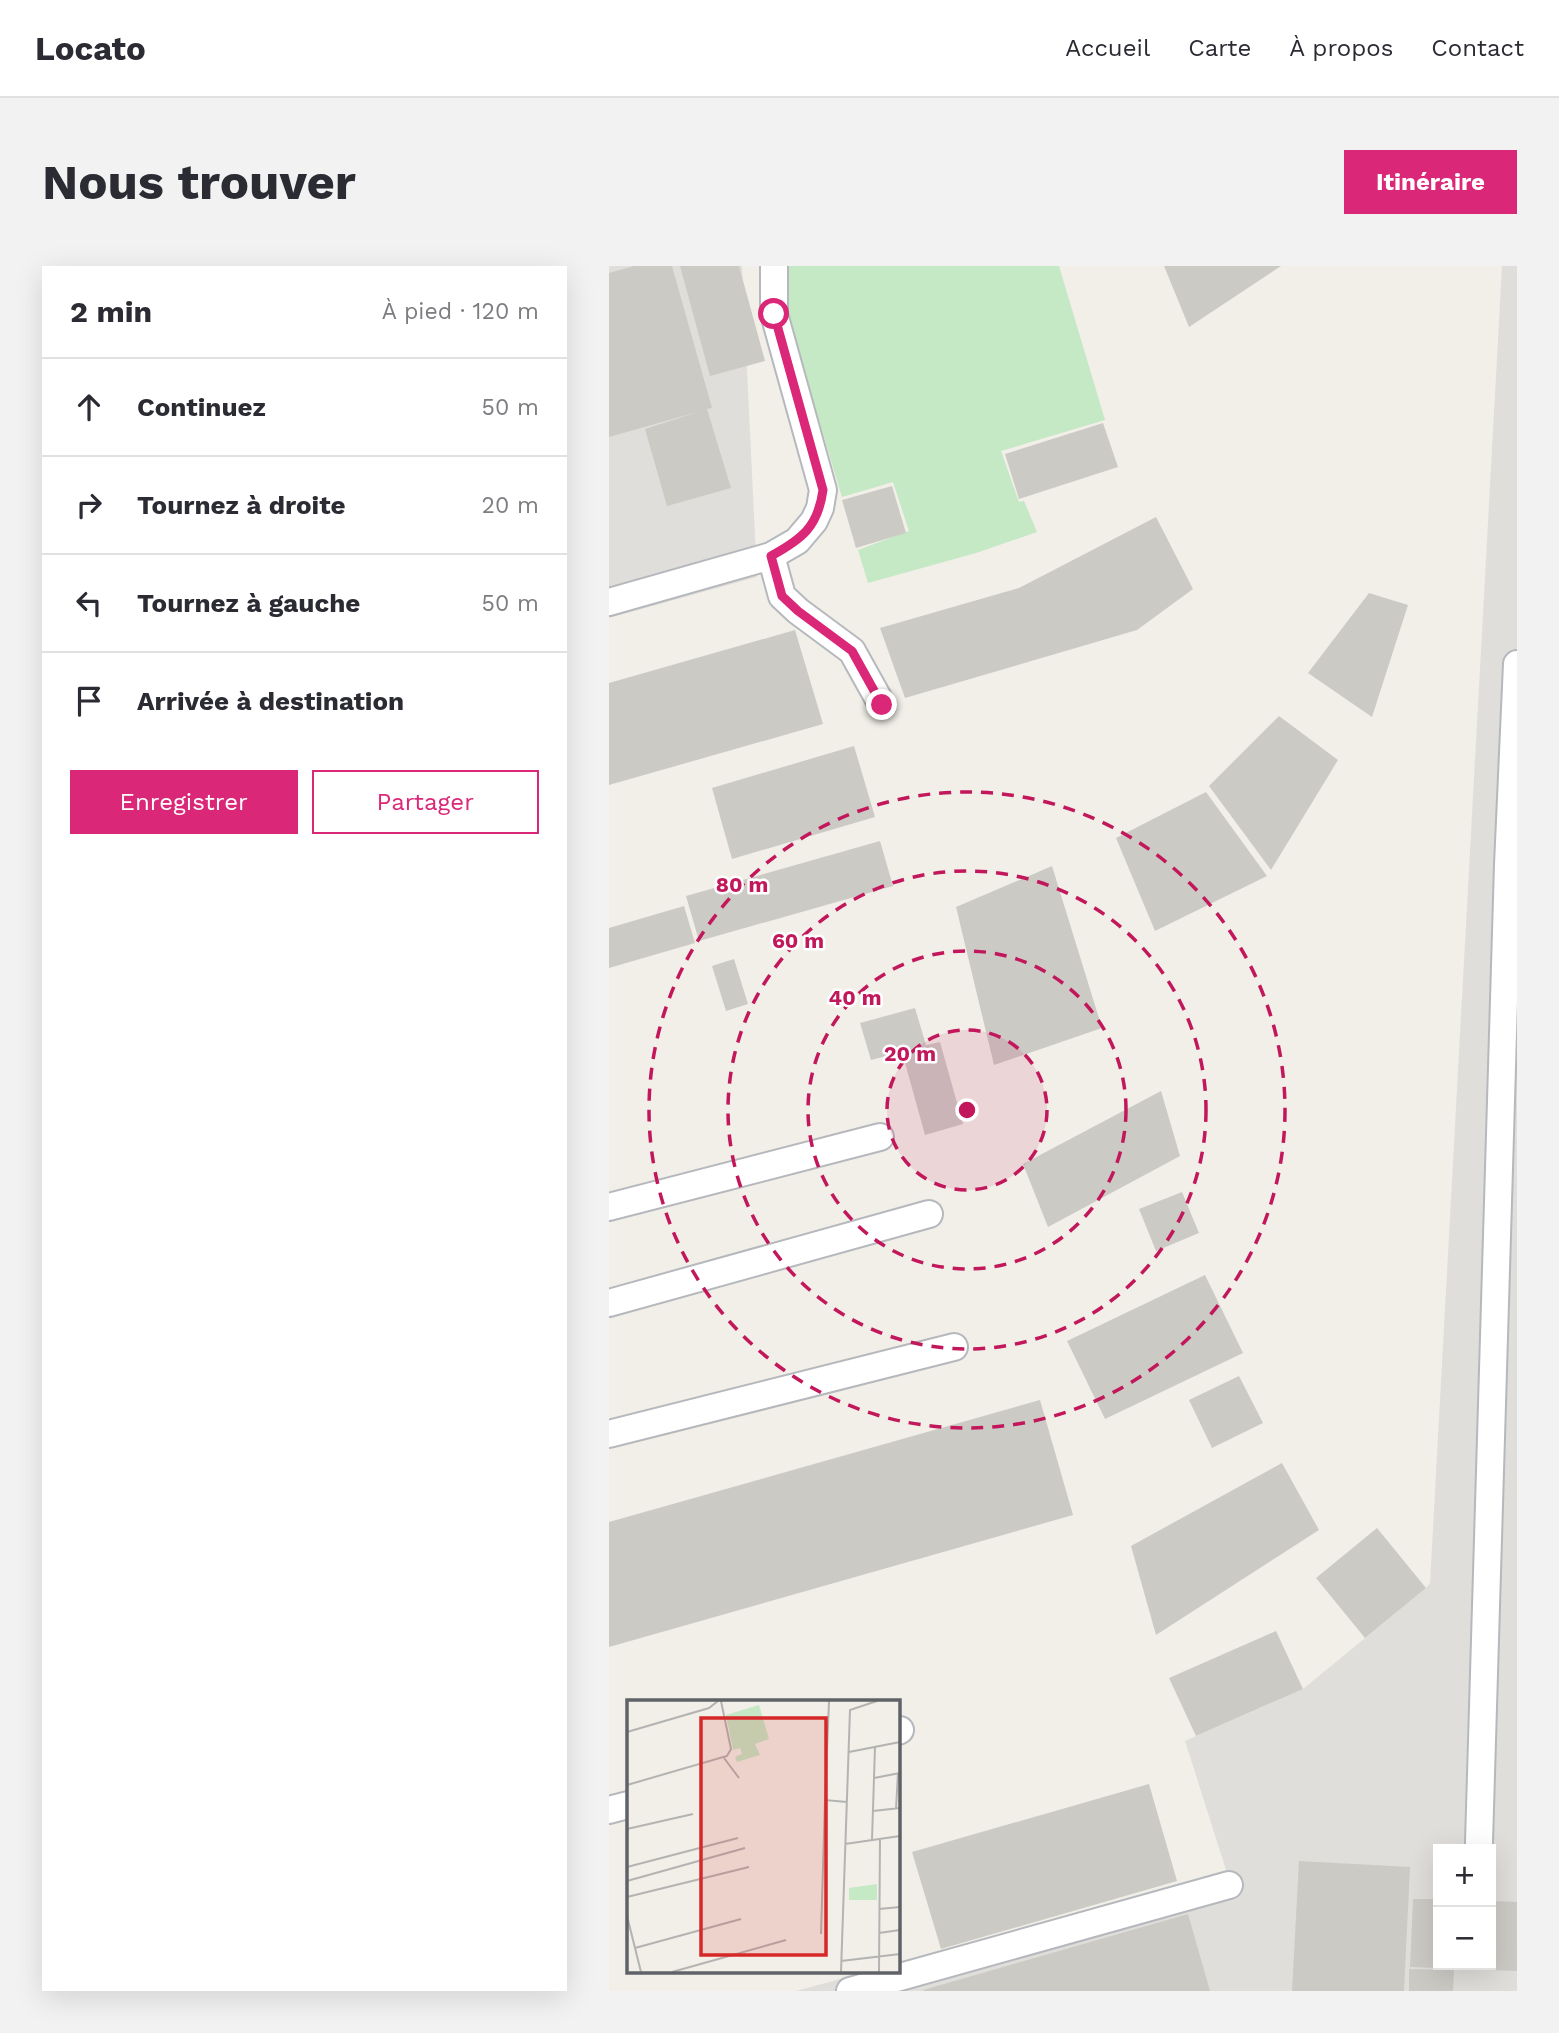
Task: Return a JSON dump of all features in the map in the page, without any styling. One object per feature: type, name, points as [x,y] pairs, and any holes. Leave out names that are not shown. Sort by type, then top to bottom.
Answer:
[{"type":"street","points":[[609,602],[771,556],[797,541],[814,522],[823,490],[774,314],[773,266]]},
{"type":"street","points":[[771,556],[782,596],[852,651],[882,705]]},
{"type":"street","points":[[1479,1842],[1517,664]]},
{"type":"street","points":[[609,1207],[880,1137]]},
{"type":"street","points":[[609,1303],[929,1214]]},
{"type":"street","points":[[609,1434],[954,1347]]},
{"type":"street","points":[[609,1810],[627,1805]]},
{"type":"street","points":[[850,1991],[1229,1885]]},
{"type":"shaded area","points":[[609,266],[742,266],[757,577],[609,618]]},
{"type":"shaded area","points":[[1502,266],[1517,266],[1517,1991],[796,1991],[859,1974],[899,1974],[899,1963],[1227,1873],[1185,1741],[1303,1689],[1430,1583]]},
{"type":"green space","points":[[788,266],[1059,266],[1105,420],[1001,451],[1019,502],[1024,501],[1037,532],[976,553],[868,583],[858,550],[909,531],[893,482],[842,497],[784,304]]},
{"type":"building","points":[[634,266],[672,266],[712,408],[707,409],[731,488],[667,506],[645,429],[701,411],[609,437],[609,273]]},
{"type":"building","points":[[680,266],[739,266],[765,361],[710,376]]},
{"type":"building","points":[[1164,266],[1281,266],[1189,327]]},
{"type":"building","points":[[1103,423],[1118,467],[1019,499],[1005,454]]},
{"type":"building","points":[[892,486],[906,533],[856,548],[842,500]]},
{"type":"building","points":[[1156,517],[1193,589],[1137,630],[905,698],[880,628],[1019,588]]},
{"type":"building","points":[[1369,593],[1408,605],[1372,717],[1308,673]]},
{"type":"building","points":[[795,630],[823,724],[609,785],[609,683]]},
{"type":"building","points":[[1279,716],[1338,760],[1271,870],[1209,786]]},
{"type":"building","points":[[854,746],[875,817],[732,859],[712,788]]},
{"type":"building","points":[[1206,792],[1267,876],[1155,931],[1116,838]]},
{"type":"building","points":[[880,841],[893,886],[699,941],[686,896]]},
{"type":"building","points":[[1052,866],[1102,1028],[994,1065],[956,907]]},
{"type":"building","points":[[684,906],[695,943],[609,968],[609,928]]},
{"type":"building","points":[[734,959],[748,1004],[726,1011],[712,966]]},
{"type":"building","points":[[915,1008],[926,1045],[940,1042],[963,1124],[925,1135],[902,1052],[871,1060],[860,1023]]},
{"type":"building","points":[[1161,1091],[1180,1156],[1048,1227],[1023,1164]]},
{"type":"building","points":[[1182,1192],[1199,1233],[1156,1251],[1139,1209]]},
{"type":"building","points":[[1205,1275],[1243,1353],[1105,1419],[1067,1341]]},
{"type":"building","points":[[1239,1376],[1263,1423],[1212,1448],[1189,1400]]},
{"type":"building","points":[[1040,1400],[1073,1515],[609,1647],[609,1522]]},
{"type":"building","points":[[1282,1463],[1319,1530],[1156,1635],[1131,1546]]},
{"type":"building","points":[[1377,1528],[1426,1588],[1365,1638],[1316,1578]]},
{"type":"building","points":[[1276,1631],[1303,1689],[1196,1736],[1169,1678]]},
{"type":"building","points":[[1149,1784],[1177,1881],[941,1949],[912,1852]]},
{"type":"building","points":[[1299,1861],[1410,1867],[1404,1991],[1292,1991]]},
{"type":"building","points":[[1413,1899],[1433,1899],[1433,1968],[1410,1967]]},
{"type":"building","points":[[1496,1901],[1517,1902],[1517,1971],[1490,1970],[1496,1970]]},
{"type":"building","points":[[1188,1914],[1210,1991],[923,1990]]},
{"type":"building","points":[[1409,1969],[1454,1970],[1453,1991],[1409,1991]]},
{"type":"route","points":[[774,314],[823,490],[814,522],[797,541],[771,556],[782,596],[852,651],[882,705]]}]
